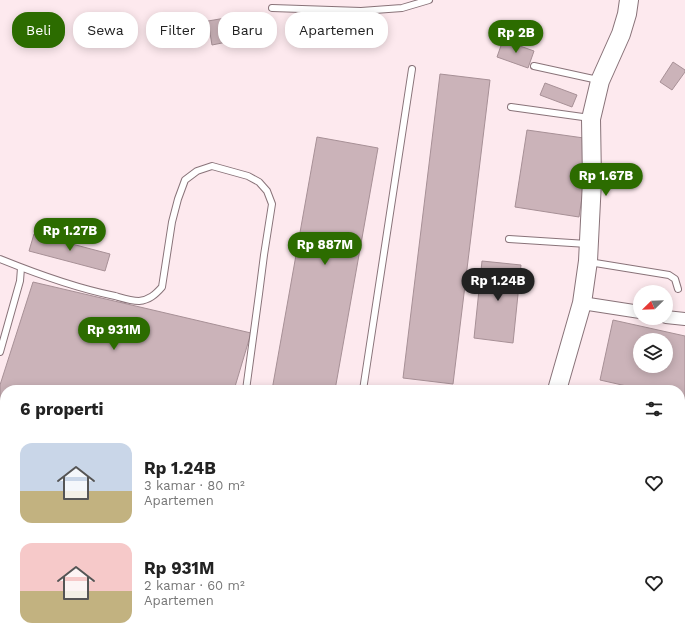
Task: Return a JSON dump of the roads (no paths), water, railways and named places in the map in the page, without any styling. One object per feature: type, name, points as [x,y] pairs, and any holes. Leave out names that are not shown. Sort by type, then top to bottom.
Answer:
[{"type":"street","points":[[558,385],[582,303],[588,253],[592,181],[591,119],[600,81],[621,34],[627,14],[629,0]]},
{"type":"street","points":[[582,303],[633,311]]},
{"type":"street","points":[[673,318],[685,319]]},
{"type":"lane","points":[[272,8],[361,11],[402,8],[429,0]]},
{"type":"lane","points":[[534,66],[600,81]]},
{"type":"lane","points":[[364,385],[412,69]]},
{"type":"lane","points":[[511,107],[591,119]]},
{"type":"lane","points":[[0,259],[56,280],[96,292],[138,301],[148,299],[155,295],[162,287],[172,222],[185,180],[197,170],[212,166],[248,176],[258,182],[267,191],[272,204],[247,385]]},
{"type":"lane","points":[[509,239],[588,253],[670,275],[675,279],[678,289]]},
{"type":"lane","points":[[0,352],[20,281],[22,268]]}]
